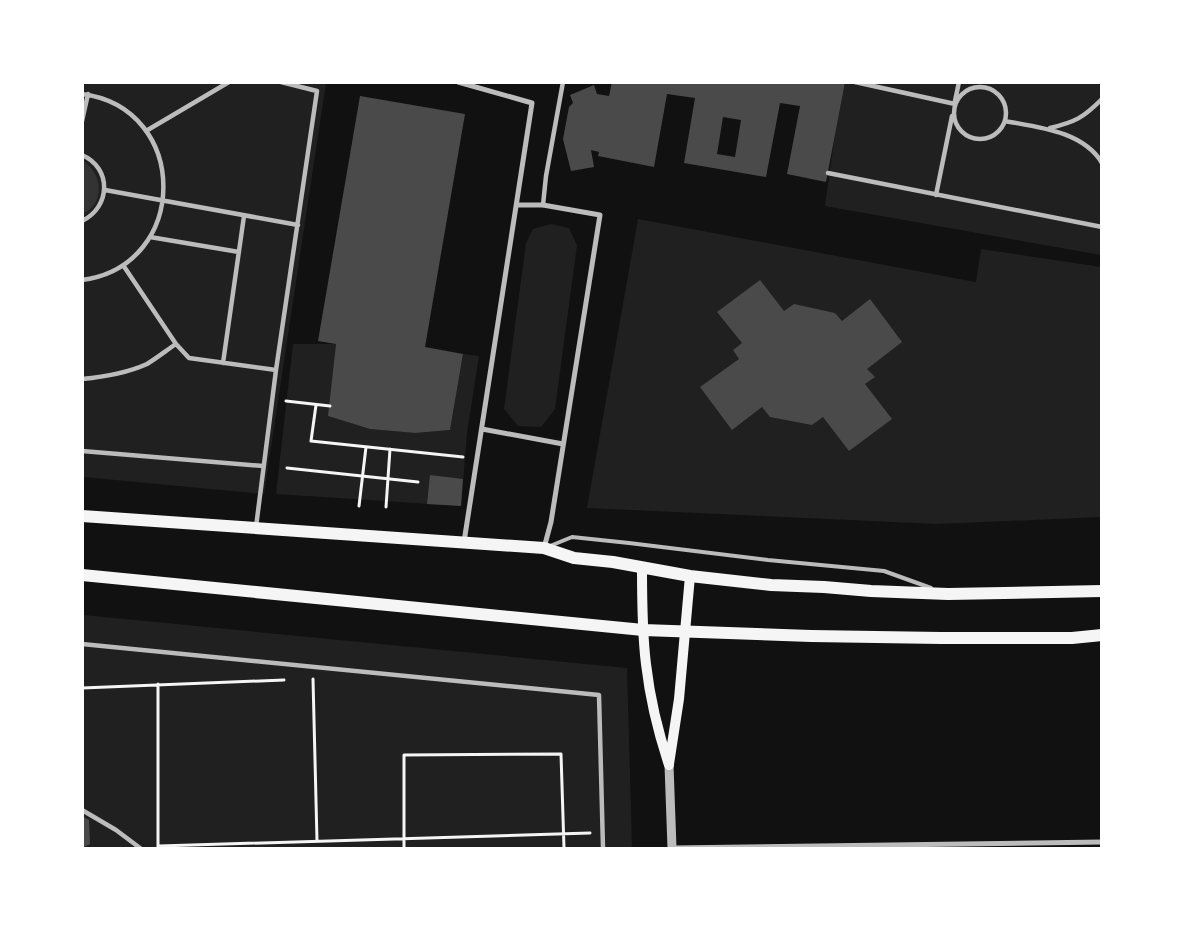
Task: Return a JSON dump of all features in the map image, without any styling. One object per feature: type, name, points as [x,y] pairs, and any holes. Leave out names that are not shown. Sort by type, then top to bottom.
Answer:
[{"type":"main road","points":[[82,516],[544,548],[574,558],[613,562],[690,576],[771,584],[948,594],[1102,591]]},
{"type":"main road","points":[[642,568],[643,630],[646,666],[651,701],[669,765]]},
{"type":"main road","points":[[82,575],[643,630],[941,638],[1072,638],[1102,635]]},
{"type":"main road","points":[[669,765],[676,724],[690,576]]},
{"type":"street","points":[[146,131],[229,82]]},
{"type":"street","points":[[256,529],[276,370],[317,92],[281,82]]},
{"type":"street","points":[[458,82],[532,103],[464,542]]},
{"type":"street","points":[[543,205],[546,176],[563,82]]},
{"type":"street","points":[[855,82],[955,104]]},
{"type":"street","points":[[936,195],[959,82]]},
{"type":"street","points":[[972,88],[988,88],[1001,98],[1005,105],[1004,121],[1002,127],[991,136],[985,138],[971,137],[960,130],[956,124],[954,118],[955,104],[965,91],[972,88]]},
{"type":"street","points":[[82,121],[85,94],[105,99],[132,115],[146,131],[158,152],[164,181],[163,202],[156,226],[139,251],[123,266],[101,276],[82,280]]},
{"type":"street","points":[[1046,129],[1068,124],[1085,116],[1102,100]]},
{"type":"street","points":[[1004,121],[1053,130],[1082,144],[1097,156],[1102,163]]},
{"type":"street","points":[[82,155],[92,160],[99,168],[104,179],[105,190],[99,208],[90,217],[82,221]]},
{"type":"street","points":[[828,174],[1102,227]]},
{"type":"street","points":[[105,190],[298,225]]},
{"type":"street","points":[[517,205],[543,205],[600,215],[551,522],[544,548]]},
{"type":"street","points":[[223,363],[244,216]]},
{"type":"street","points":[[150,237],[239,252]]},
{"type":"street","points":[[123,266],[176,344],[189,358],[276,370]]},
{"type":"street","points":[[82,379],[110,375],[147,364],[176,344]]},
{"type":"street","points":[[482,429],[563,444]]},
{"type":"street","points":[[82,450],[264,466]]},
{"type":"street","points":[[82,644],[599,695],[603,848]]},
{"type":"street","points":[[669,765],[672,848],[1102,842]]},
{"type":"street","points":[[82,810],[116,830],[140,848]]},
{"type":"lane","points":[[544,548],[572,537],[768,560],[884,571],[948,594]]},
{"type":"path","points":[[278,400],[330,406]]},
{"type":"path","points":[[316,405],[311,441],[465,457]]},
{"type":"path","points":[[359,506],[366,447]]},
{"type":"path","points":[[386,507],[390,449]]},
{"type":"path","points":[[287,468],[418,482]]},
{"type":"path","points":[[312,679],[317,841]]},
{"type":"path","points":[[82,688],[293,680]]},
{"type":"path","points":[[158,684],[158,847],[603,832]]},
{"type":"path","points":[[404,848],[404,755],[561,754],[564,848]]},
{"type":"shaded area","points":[[1098,82],[1101,86],[1101,255],[825,206],[842,83]]},
{"type":"shaded area","points":[[83,83],[326,83],[264,494],[83,477]]},
{"type":"shaded area","points":[[83,161],[95,173],[99,188],[95,203],[83,214]]},
{"type":"shaded area","points":[[638,219],[976,282],[981,249],[1101,267],[1101,517],[937,524],[587,508]]},
{"type":"shaded area","points":[[551,224],[569,228],[577,245],[555,409],[541,427],[518,426],[504,409],[526,243],[533,229]]},
{"type":"shaded area","points":[[293,344],[336,344],[329,416],[370,429],[415,433],[450,430],[463,354],[479,356],[467,433],[461,506],[276,494]]},
{"type":"shaded area","points":[[83,615],[627,668],[632,848],[82,848]]},
{"type":"building","points":[[612,82],[845,82],[826,182],[787,174],[800,106],[780,103],[766,177],[684,163],[695,98],[667,94],[654,167],[598,156],[599,152],[591,150],[594,167],[571,171],[563,139],[569,107],[573,103],[570,95],[594,85],[597,94],[609,96]],"holes":[[[723,117],[741,120],[735,157],[717,154]]]},
{"type":"building","points":[[360,96],[465,114],[425,347],[463,354],[450,430],[415,433],[370,429],[328,416],[336,344],[318,341]]},
{"type":"building","points":[[760,280],[784,311],[794,304],[835,313],[842,321],[870,299],[902,342],[867,369],[875,377],[865,384],[892,419],[849,451],[823,417],[812,425],[770,417],[762,407],[732,430],[700,387],[739,359],[733,350],[742,343],[717,312]]},
{"type":"building","points":[[430,475],[463,479],[461,506],[427,504]]},
{"type":"building","points":[[82,816],[89,820],[90,844],[82,848]]}]
